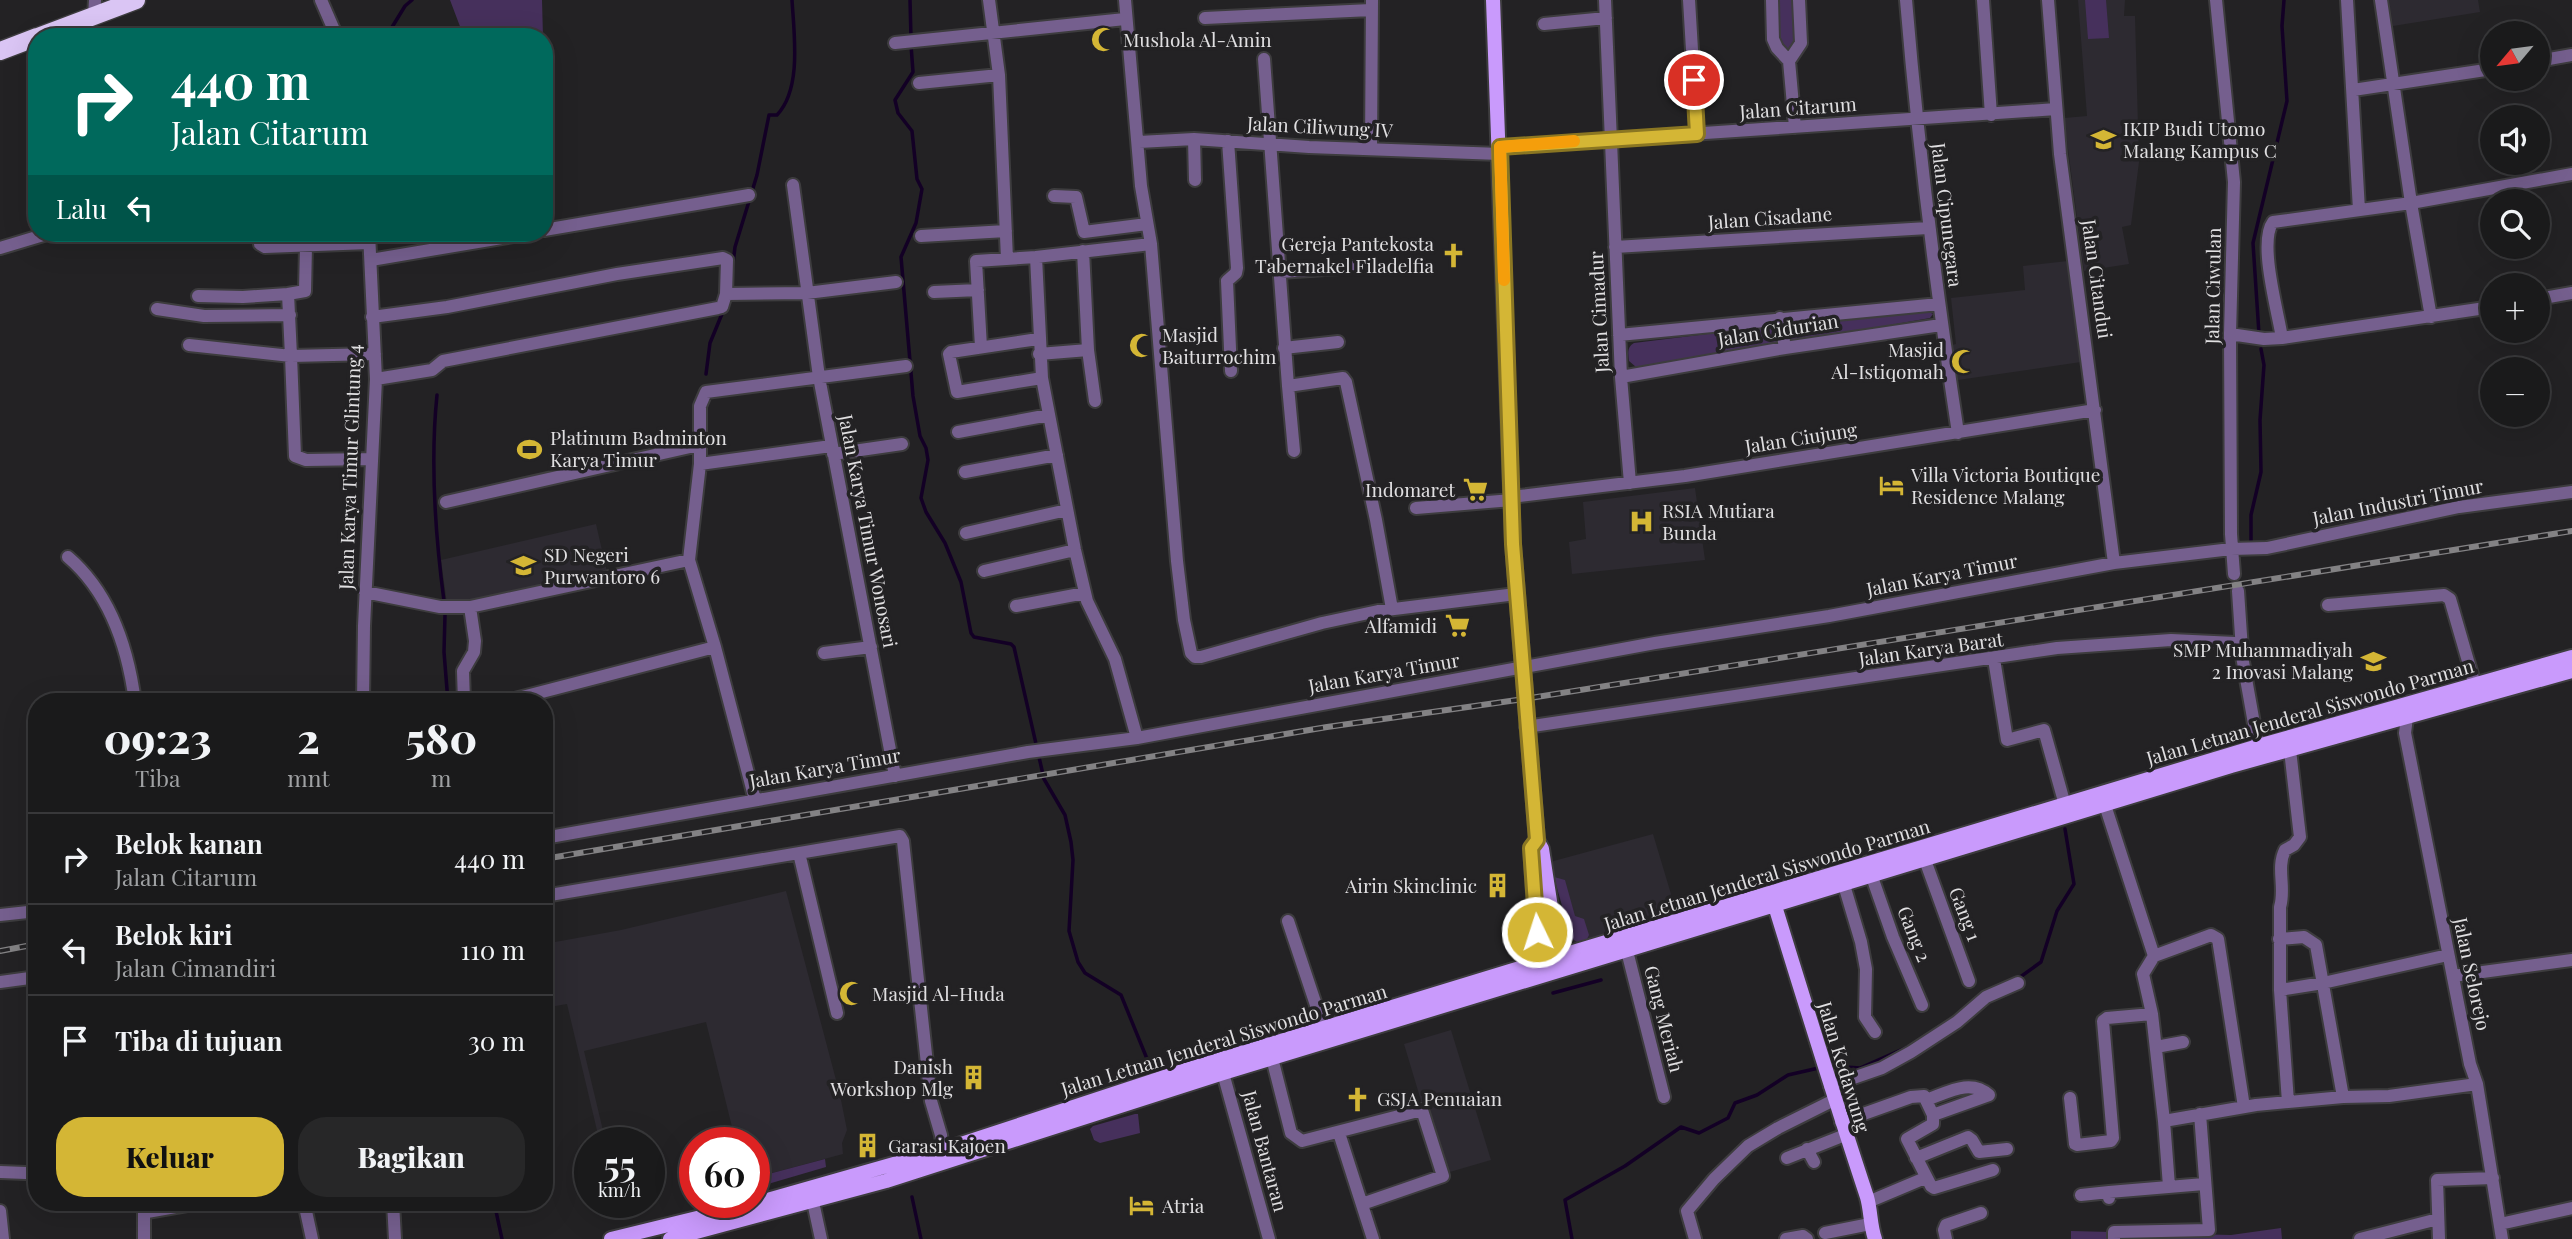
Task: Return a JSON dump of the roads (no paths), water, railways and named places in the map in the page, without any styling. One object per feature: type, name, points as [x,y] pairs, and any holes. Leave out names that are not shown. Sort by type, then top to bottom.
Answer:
[{"type":"highway","points":[[55,28],[94,8],[136,0]]},
{"type":"highway","points":[[0,51],[28,40]]},
{"type":"main road","points":[[1493,0],[1516,594],[1537,840],[1542,849],[1554,928],[1564,962]]},
{"type":"main road","name":"Jalan Letnan Jenderal Siswondo Parman","points":[[2529,676],[2572,657]]},
{"type":"main road","name":"Jalan Letnan Jenderal Siswondo Parman","points":[[670,1239],[692,1236],[813,1202],[1066,1117],[1272,1058],[1545,968],[2258,746],[2529,676],[2572,671]]},
{"type":"main road","name":"Jalan Letnan Jenderal Siswondo Parman","points":[[1564,962],[1627,951],[2105,805],[2407,717],[2476,690]]},
{"type":"main road","points":[[1537,840],[1531,848],[1537,935],[1545,968]]},
{"type":"main road","name":"Jalan Kedawung","points":[[1774,906],[1868,1202],[1870,1224],[1875,1239]]},
{"type":"main road","name":"Jalan Letnan Jenderal Siswondo Parman","points":[[1066,1117],[1189,1069],[1545,968]]},
{"type":"main road","name":"Jalan Letnan Jenderal Siswondo Parman","points":[[611,1239],[746,1206],[943,1150],[983,1144]]},
{"type":"street","points":[[321,0],[333,28]]},
{"type":"street","points":[[989,0],[999,75],[1007,259]]},
{"type":"street","points":[[1125,0],[1141,186],[1150,244],[1177,561],[1191,653],[1200,657],[1322,623],[1392,609],[1516,594]]},
{"type":"street","points":[[1271,0],[1271,15]]},
{"type":"street","name":"Jalan Cimadur","points":[[1605,0],[1621,377],[1630,483]]},
{"type":"street","points":[[1689,0],[1697,134]]},
{"type":"street","points":[[1772,0],[1773,39],[1789,61],[1795,127]]},
{"type":"street","points":[[1789,61],[1801,43],[1799,0]]},
{"type":"street","name":"Jalan Cipunegara","points":[[1906,0],[1928,228],[1958,433]]},
{"type":"street","points":[[1983,0],[1992,115]]},
{"type":"street","name":"Jalan Citandui","points":[[2048,0],[2056,109],[2114,563]]},
{"type":"street","name":"Jalan Ciwulan","points":[[2216,0],[2235,182],[2230,334],[2231,549],[2234,574]]},
{"type":"street","points":[[2347,0],[2359,210]]},
{"type":"street","points":[[2381,0],[2431,317]]},
{"type":"street","points":[[1205,18],[1271,15],[1371,5],[1371,148]]},
{"type":"street","points":[[1544,23],[1606,18]]},
{"type":"street","points":[[906,42],[1125,19]]},
{"type":"street","points":[[2550,59],[2572,55]]},
{"type":"street","points":[[1264,59],[1284,348],[1294,451]]},
{"type":"street","points":[[2353,90],[2480,71]]},
{"type":"street","points":[[919,83],[999,75]]},
{"type":"street","name":"Jalan Citarum","points":[[1500,150],[1611,138],[2056,109]]},
{"type":"street","points":[[1194,139],[1195,180]]},
{"type":"street","name":"Jalan Ciliwung IV","points":[[1139,142],[1194,139],[1371,148],[1500,150]]},
{"type":"street","points":[[1228,141],[1237,268],[1236,273],[1227,281],[1231,371]]},
{"type":"street","points":[[2282,338],[2267,250],[2268,229],[2273,222],[2411,203],[2572,174]]},
{"type":"street","name":"Jalan Karya Timur Wonosari","points":[[793,185],[819,377],[895,776]]},
{"type":"street","points":[[553,228],[749,195]]},
{"type":"street","points":[[1054,196],[1076,197],[1081,229],[1086,233],[1147,225]]},
{"type":"street","name":"Jalan Cisadane","points":[[1615,247],[1928,228]]},
{"type":"street","points":[[921,236],[1006,231]]},
{"type":"street","points":[[0,248],[28,240]]},
{"type":"street","points":[[262,242],[262,247],[306,246],[328,242]]},
{"type":"street","name":"Jalan Karya Timur Glintung 4","points":[[363,693],[365,592],[376,379],[369,242]]},
{"type":"street","points":[[371,260],[458,242]]},
{"type":"street","points":[[981,347],[976,261],[1150,244]]},
{"type":"street","points":[[198,296],[243,297],[305,291],[306,246]]},
{"type":"street","points":[[1083,251],[1088,350],[1095,401]]},
{"type":"street","points":[[1036,257],[1042,378],[1075,550],[1085,593],[1115,659],[1137,738]]},
{"type":"street","points":[[372,317],[447,307],[617,274],[723,258],[727,260],[726,294],[722,307],[443,361],[432,370],[376,379]]},
{"type":"street","points":[[1280,272],[1370,266]]},
{"type":"street","points":[[726,294],[807,293],[896,282]]},
{"type":"street","points":[[934,292],[978,290]]},
{"type":"street","points":[[2550,297],[2572,293]]},
{"type":"street","points":[[288,294],[295,456],[306,460],[371,459]]},
{"type":"street","name":"Jalan Cidurian","points":[[1619,335],[1938,304]]},
{"type":"street","points":[[157,309],[204,316],[290,315]]},
{"type":"street","points":[[2230,334],[2264,339],[2282,338],[2480,309]]},
{"type":"street","points":[[1780,318],[1784,348]]},
{"type":"street","name":"Jalan Cidurian","points":[[1621,377],[1784,348],[1941,325]]},
{"type":"street","points":[[1038,339],[950,352],[954,388],[957,391],[1042,378]]},
{"type":"street","points":[[1284,348],[1338,342]]},
{"type":"street","points":[[189,345],[291,356],[374,354]]},
{"type":"street","points":[[1039,354],[1088,350]]},
{"type":"street","points":[[755,800],[689,560],[700,464],[700,406],[706,392],[906,366]]},
{"type":"street","points":[[1288,386],[1343,378],[1346,382],[1392,609]]},
{"type":"street","name":"Jalan Ciujung","points":[[1416,508],[1630,483],[2095,410]]},
{"type":"street","points":[[958,432],[1049,415]]},
{"type":"street","points":[[700,464],[902,444]]},
{"type":"street","points":[[446,502],[699,445]]},
{"type":"street","points":[[965,472],[1057,456]]},
{"type":"street","name":"Jalan Industri Timur","points":[[2231,549],[2253,549],[2459,507],[2572,492]]},
{"type":"street","points":[[967,533],[1067,510]]},
{"type":"street","name":"Jalan Karya Timur","points":[[553,836],[1028,752],[1137,738],[1655,643],[1829,617],[2114,563],[2231,549]]},
{"type":"street","points":[[984,571],[1075,550]]},
{"type":"street","points":[[68,557],[82,569],[103,598],[123,642],[133,693]]},
{"type":"street","points":[[365,592],[440,607],[470,607],[689,560]]},
{"type":"street","points":[[2238,591],[2242,650],[2258,746]]},
{"type":"street","points":[[1016,606],[1085,593]]},
{"type":"street","points":[[2328,605],[2444,594],[2450,599],[2476,690]]},
{"type":"street","points":[[464,693],[463,671],[474,652],[475,641],[470,607]]},
{"type":"street","name":"Jalan Karya Barat","points":[[1526,727],[2057,648],[2171,640],[2235,643],[2242,650]]},
{"type":"street","points":[[538,693],[715,647]]},
{"type":"street","points":[[824,653],[871,648]]},
{"type":"street","points":[[1994,659],[2007,740],[2044,730],[2065,805]]},
{"type":"street","name":"Jalan Selorejo","points":[[2407,717],[2405,733],[2470,1064],[2477,1084],[2502,1239]]},
{"type":"street","points":[[2288,1102],[2280,990],[2282,857],[2285,850],[2294,845],[2300,837],[2290,750]]},
{"type":"street","points":[[2105,805],[2154,956]]},
{"type":"street","points":[[553,894],[900,836],[904,841],[931,1101],[942,1135],[943,1150]]},
{"type":"street","points":[[799,853],[836,1013]]},
{"type":"street","name":"Gang 1","points":[[1925,860],[1969,981]]},
{"type":"street","name":"Gang 2","points":[[1872,877],[1893,937],[1922,1006]]},
{"type":"street","points":[[1844,885],[1866,969],[1865,1017],[1875,1032]]},
{"type":"street","points":[[0,915],[28,912]]},
{"type":"street","points":[[1289,921],[1324,1029]]},
{"type":"street","points":[[2169,1186],[2152,1014],[2143,974],[2154,956],[2202,937],[2211,935],[2218,939],[2244,1107]]},
{"type":"street","points":[[2279,939],[2298,936],[2312,940],[2316,945],[2343,1097]]},
{"type":"street","name":"Gang Meriah","points":[[1627,951],[1664,1097]]},
{"type":"street","points":[[2280,990],[2323,984],[2448,955]]},
{"type":"street","points":[[2453,976],[2572,960]]},
{"type":"street","points":[[0,982],[28,978]]},
{"type":"street","points":[[1695,1239],[1687,1210],[1748,1146],[1778,1128],[1828,1080],[1891,1063],[1957,1022],[1986,997],[2018,984]]},
{"type":"street","points":[[2070,1098],[2075,1144],[2077,1146],[2111,1141],[2113,1138],[2103,1021],[2107,1018],[2152,1014]]},
{"type":"street","points":[[2155,1047],[2183,1042]]},
{"type":"street","points":[[1272,1058],[1291,1133],[1302,1141],[1422,1110],[1443,1176],[1362,1204]]},
{"type":"street","name":"Jalan Bantaran","points":[[1223,1073],[1269,1239]]},
{"type":"street","points":[[2164,1121],[2244,1107],[2343,1097],[2389,1096],[2477,1084]]},
{"type":"street","points":[[1926,1100],[1969,1086],[1981,1088],[1989,1095],[1933,1115]]},
{"type":"street","points":[[1787,1158],[1843,1128],[1918,1095],[1924,1096],[1933,1115],[1933,1124],[1908,1136],[1925,1178],[1934,1188],[1993,1170]]},
{"type":"street","points":[[2114,1239],[2114,1232],[2208,1231],[2200,1114]]},
{"type":"street","points":[[1339,1133],[1373,1239]]},
{"type":"street","points":[[1916,1158],[1968,1138],[1979,1152],[2007,1149]]},
{"type":"street","points":[[1807,1149],[1814,1162]]},
{"type":"street","points":[[0,1172],[26,1173]]},
{"type":"street","points":[[1868,1202],[1925,1178]]},
{"type":"street","points":[[2439,1239],[2437,1180],[2493,1178]]},
{"type":"street","points":[[2081,1195],[2109,1195],[2204,1184]]},
{"type":"street","points":[[813,1202],[821,1239]]},
{"type":"street","points":[[2500,1224],[2572,1208]]},
{"type":"street","points":[[0,1211],[3,1239]]},
{"type":"street","points":[[144,1239],[146,1211]]},
{"type":"street","points":[[306,1211],[313,1239]]},
{"type":"street","points":[[393,1211],[395,1239]]},
{"type":"street","points":[[1946,1239],[1946,1225],[1981,1213]]},
{"type":"street","points":[[2360,1239],[2438,1219]]},
{"type":"street","points":[[1825,1233],[1870,1224]]},
{"type":"street","points":[[1786,1239],[1803,1236],[1807,1239]]},
{"type":"waterway","points":[[392,28],[405,6],[412,0]]},
{"type":"waterway","points":[[732,272],[735,247],[757,175],[769,115],[777,115],[790,91],[795,60],[792,0]]},
{"type":"waterway","points":[[910,0],[911,38]]},
{"type":"waterway","points":[[2259,334],[2253,243],[2287,101],[2282,26],[2284,0]]},
{"type":"waterway","points":[[911,45],[913,72],[895,100],[898,113],[912,131],[917,179],[922,189],[916,223],[901,257],[913,396],[920,436],[928,460],[921,498],[926,512],[945,543],[961,582],[971,633],[974,637],[1011,644],[1014,647],[1044,779],[1065,815],[1071,842],[1073,860],[1069,931],[1078,962],[1085,973],[1121,995],[1152,1071]]},
{"type":"waterway","points":[[706,374],[710,343],[724,309]]},
{"type":"waterway","points":[[2251,544],[2251,515],[2261,472],[2260,420],[2264,365],[2261,349]]},
{"type":"waterway","points":[[437,395],[435,498],[444,601]]},
{"type":"waterway","points":[[445,615],[447,693]]},
{"type":"waterway","points":[[2016,980],[2041,962],[2057,911],[2074,884],[2065,829]]},
{"type":"waterway","points":[[1553,993],[1601,980]]},
{"type":"waterway","points":[[1830,1066],[1860,1068],[1912,1045]]},
{"type":"waterway","points":[[1572,1239],[1565,1200],[1625,1166],[1681,1127],[1699,1133],[1728,1118],[1735,1103],[1757,1095],[1788,1075],[1823,1067]]},
{"type":"waterway","points":[[912,1197],[921,1239]]},
{"type":"waterway","points":[[496,1211],[502,1239]]},
{"type":"railway","points":[[553,857],[1327,727],[1524,699],[2572,531]]},
{"type":"railway","points":[[0,951],[28,946]]},
{"type":"place","name":"Mushola Al-Amin","points":[[1103,40]]},
{"type":"place","name":"IKIP Budi Utomo Malang Kampus C","points":[[2103,140]]},
{"type":"place","name":"Gereja Pantekosta Tabernakel Filadelfia","points":[[1454,255]]},
{"type":"place","name":"Masjid Baiturrochim","points":[[1142,346]]},
{"type":"place","name":"Masjid Al-Istiqomah","points":[[1964,361]]},
{"type":"place","name":"Platinum Badminton Karya Timur","points":[[530,449]]},
{"type":"place","name":"Villa Victoria Boutique Residence Malang","points":[[1891,486]]},
{"type":"place","name":"Indomaret","points":[[1475,490]]},
{"type":"place","name":"RSIA Mutiara Bunda","points":[[1642,522]]},
{"type":"place","name":"SD Negeri Purwantoro 6","points":[[524,566]]},
{"type":"place","name":"Alfamidi","points":[[1457,626]]},
{"type":"place","name":"SMP Muhammadiyah 2 Inovasi Malang","points":[[2373,661]]},
{"type":"place","name":"Airin Skinclinic","points":[[1497,886]]},
{"type":"place","name":"Masjid Al-Huda","points":[[852,994]]},
{"type":"place","name":"Danish Workshop Mlg","points":[[973,1078]]},
{"type":"place","name":"GSJA Penuaian","points":[[1357,1099]]},
{"type":"place","name":"Garasi Kajoen","points":[[868,1146]]},
{"type":"place","name":"Atria","points":[[1142,1206]]}]
